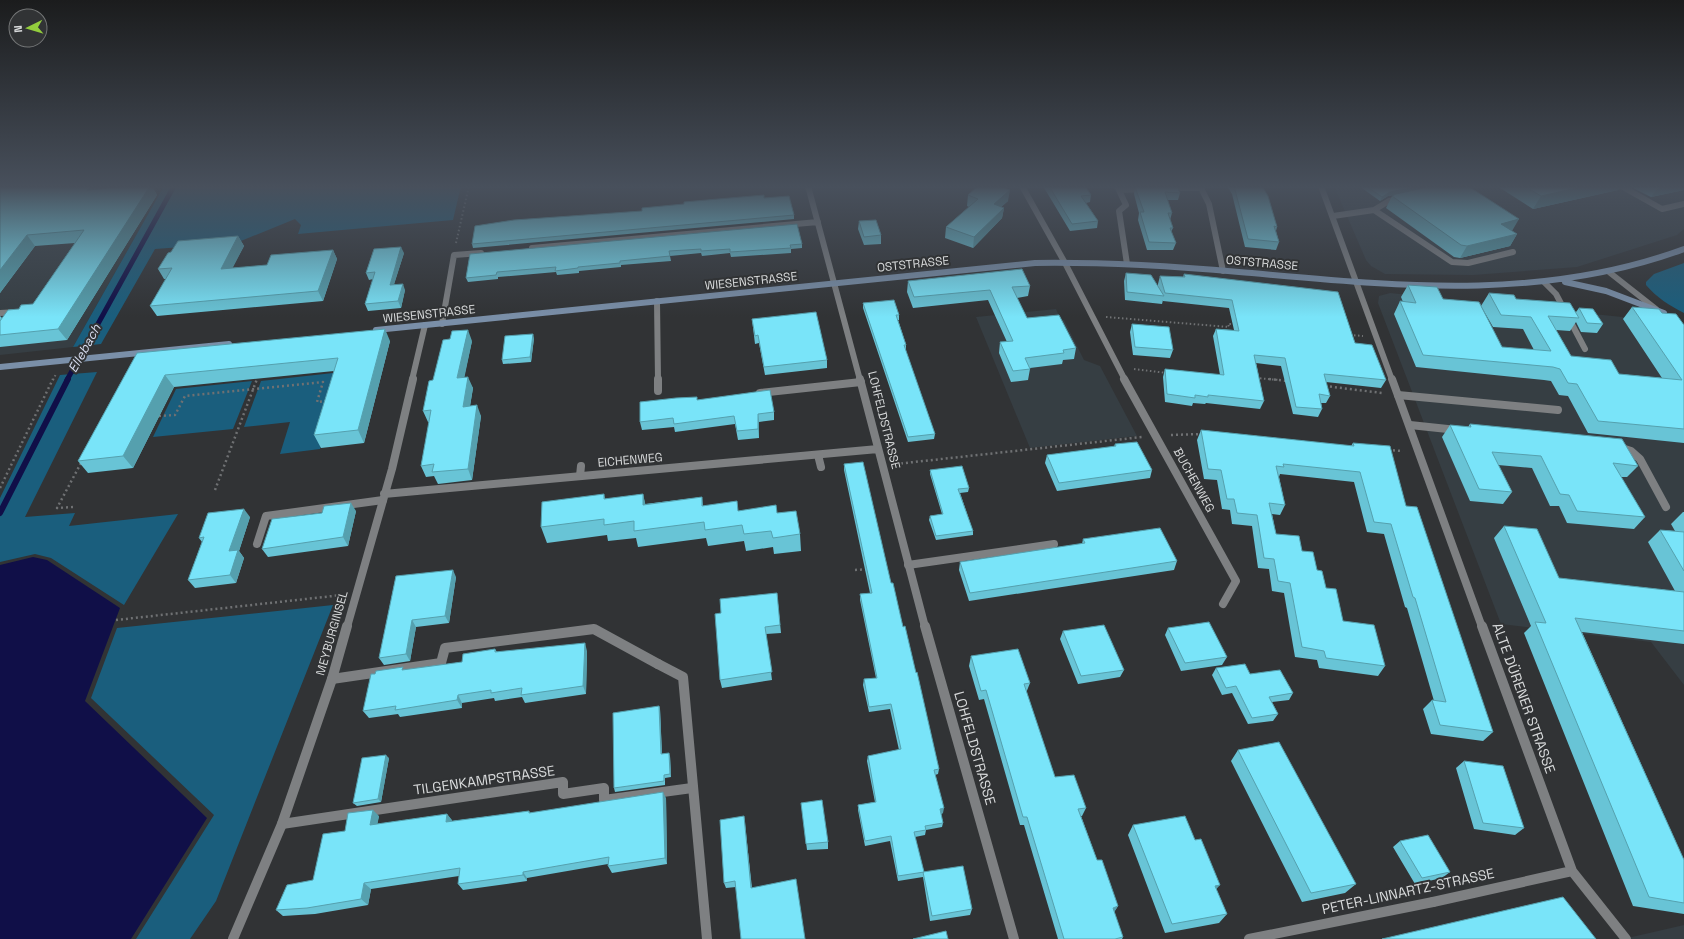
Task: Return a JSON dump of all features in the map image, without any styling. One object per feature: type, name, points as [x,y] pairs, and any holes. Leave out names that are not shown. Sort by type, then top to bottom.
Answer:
[{"type":"main road","name":"OSTSTRASSE","points":[[835,283],[1035,263],[1065,262],[1127,264],[1358,282],[1460,286],[1509,285],[1559,281],[1609,272],[1684,249]]},
{"type":"main road","points":[[1559,281],[1606,291],[1667,315]]},
{"type":"main road","name":"WIESENSTRASSE","points":[[370,331],[835,283]]},
{"type":"main road","points":[[0,367],[237,344]]},
{"type":"street","points":[[525,249],[733,230]]},
{"type":"street","name":"LOHFELDSTRASSE","points":[[820,230],[908,564],[1014,939]]},
{"type":"street","name":"BUCHENWEG","points":[[1047,230],[1065,262],[1118,368],[1236,581],[1222,604]]},
{"type":"street","points":[[1122,230],[1127,264]]},
{"type":"street","points":[[1214,230],[1223,271]]},
{"type":"street","name":"ALTE DÜRENER STRASSE","points":[[1338,230],[1572,871],[1626,939]]},
{"type":"street","points":[[1404,230],[1452,262],[1468,263],[1513,252]]},
{"type":"street","points":[[442,324],[454,255],[486,252]]},
{"type":"street","points":[[1609,272],[1636,295],[1667,315]]},
{"type":"street","points":[[1544,282],[1556,294],[1585,349]]},
{"type":"street","points":[[657,302],[658,391]]},
{"type":"street","points":[[0,313],[17,312],[13,318]]},
{"type":"street","name":"MEYBURGINSEL","points":[[233,939],[282,824],[332,679],[384,497],[425,325]]},
{"type":"street","points":[[750,394],[861,382]]},
{"type":"street","points":[[1398,395],[1558,410]]},
{"type":"street","points":[[1410,425],[1467,431]]},
{"type":"street","points":[[1609,445],[1631,451],[1640,459],[1666,507]]},
{"type":"street","name":"EICHENWEG","points":[[257,544],[266,516],[384,497],[580,476],[878,449]]},
{"type":"street","points":[[818,455],[821,467]]},
{"type":"street","points":[[580,476],[581,466]]},
{"type":"street","points":[[908,564],[1054,544]]},
{"type":"street","points":[[332,679],[441,663],[445,648],[594,629],[683,677],[707,939]]},
{"type":"street","name":"TILGENKAMPSTRASSE","points":[[282,824],[563,782],[563,794],[604,788],[604,800],[692,788]]},
{"type":"street","name":"PETER-LINNARTZ-STRASSE","points":[[1249,939],[1433,902],[1572,871]]},
{"type":"path","points":[[454,255],[459,230]]},
{"type":"path","points":[[1092,316],[1229,327],[1228,324],[1244,325]]},
{"type":"path","points":[[1347,334],[1378,337]]},
{"type":"path","points":[[0,488],[62,361]]},
{"type":"path","points":[[1118,368],[1173,374]]},
{"type":"path","points":[[1249,377],[1289,382]]},
{"type":"path","points":[[215,490],[257,379]]},
{"type":"path","points":[[159,416],[176,414],[185,396],[323,382],[317,402],[329,400]]},
{"type":"path","points":[[1320,385],[1398,395]]},
{"type":"path","points":[[883,466],[1156,435],[1207,434]]},
{"type":"path","points":[[1383,449],[1420,452]]},
{"type":"path","points":[[73,507],[57,508],[82,461]]},
{"type":"path","points":[[855,570],[875,569]]},
{"type":"path","points":[[116,620],[357,593]]},
{"type":"shaded area","points":[[0,230],[139,230],[73,347],[0,355]]},
{"type":"shaded area","points":[[139,230],[268,230],[236,243],[155,249],[101,344],[73,347]]},
{"type":"shaded area","points":[[299,230],[344,230],[298,234]]},
{"type":"shaded area","points":[[1353,230],[1683,230],[1677,235],[1577,267],[1473,275],[1385,274],[1371,266],[1366,260]]},
{"type":"shaded area","points":[[1684,263],[1684,313],[1659,297],[1646,285],[1646,282],[1654,274]]},
{"type":"shaded area","points":[[1390,293],[1651,320],[1684,330],[1684,685],[1651,642],[1501,624],[1378,303],[1379,296]]},
{"type":"shaded area","points":[[1056,309],[1061,320],[1064,320],[1084,360],[1100,366],[1137,436],[1030,448],[976,317]]},
{"type":"shaded area","points":[[97,372],[25,517],[75,513],[69,526],[178,514],[124,605],[51,558],[35,554],[0,562],[0,498],[60,375]]},
{"type":"shaded area","points":[[342,372],[320,449],[280,454],[290,422],[244,427],[261,381]]},
{"type":"shaded area","points":[[252,381],[233,429],[153,437],[176,389]]},
{"type":"shaded area","points":[[33,557],[47,560],[120,608],[85,701],[207,818],[131,939],[0,939],[0,565]]},
{"type":"shaded area","points":[[333,605],[216,901],[190,939],[136,939],[214,815],[91,698],[117,628]]},
{"type":"shaded area","points":[[1684,925],[1684,939],[1623,939],[1645,934]]},
{"type":"building","points":[[0,230],[122,230],[58,329],[0,335],[0,321],[8,310],[19,309],[21,305],[33,304],[84,230],[27,235],[0,270]]},
{"type":"building","points":[[474,230],[629,230],[472,244]]},
{"type":"building","points":[[734,230],[798,230],[802,244],[790,245],[791,248],[730,252],[730,249],[669,251],[670,256],[620,261],[620,263],[555,271],[556,267],[497,272],[496,275],[466,278],[470,254]]},
{"type":"building","points":[[862,230],[879,230],[881,235],[864,237]]},
{"type":"building","points":[[954,230],[981,230],[974,237]]},
{"type":"building","points":[[1145,230],[1171,230],[1176,243],[1149,242]]},
{"type":"building","points":[[1246,230],[1275,230],[1279,242],[1248,239]]},
{"type":"building","points":[[1440,230],[1510,230],[1517,234],[1467,246],[1461,245]]},
{"type":"building","points":[[238,236],[221,269],[267,265],[271,255],[333,250],[318,291],[150,306],[172,268],[158,269],[178,241]]},
{"type":"building","points":[[401,247],[390,285],[403,284],[398,301],[365,304],[375,272],[366,273],[374,249]]},
{"type":"building","points":[[1022,269],[1030,286],[1012,287],[1027,318],[1059,315],[1076,348],[1063,350],[1064,353],[1025,358],[1030,369],[1013,371],[1000,342],[1013,341],[990,290],[914,297],[908,281]]},
{"type":"building","points":[[1126,273],[1151,275],[1164,296],[1127,292]]},
{"type":"building","points":[[1184,274],[1338,292],[1355,343],[1372,345],[1386,380],[1324,374],[1330,396],[1319,394],[1322,409],[1296,407],[1285,358],[1254,355],[1264,401],[1208,395],[1208,397],[1195,395],[1195,398],[1167,394],[1165,369],[1224,375],[1216,329],[1239,331],[1232,300],[1165,293],[1160,276],[1185,277]]},
{"type":"building","points":[[1408,285],[1437,287],[1443,299],[1479,302],[1502,347],[1551,351],[1531,317],[1501,315],[1489,293],[1514,295],[1516,299],[1570,303],[1579,318],[1548,316],[1571,356],[1611,360],[1619,374],[1682,380],[1632,307],[1659,309],[1662,313],[1676,314],[1684,325],[1684,429],[1598,421],[1577,384],[1568,383],[1560,369],[1553,367],[1423,355],[1400,301],[1416,303]]},
{"type":"building","points":[[894,300],[899,315],[896,315],[906,345],[904,345],[935,434],[908,437],[863,303]]},
{"type":"building","points":[[1579,308],[1593,309],[1603,324],[1587,323]]},
{"type":"building","points":[[816,312],[827,360],[764,367],[758,335],[755,336],[752,319]]},
{"type":"building","points":[[1132,324],[1169,327],[1173,350],[1135,347]]},
{"type":"building","points":[[385,329],[358,430],[314,435],[338,358],[165,375],[123,456],[78,461],[137,353]]},
{"type":"building","points":[[468,330],[457,378],[468,377],[463,407],[477,405],[468,469],[432,472],[434,464],[421,466],[431,410],[423,411],[429,381],[433,380],[443,340],[450,339],[452,331]]},
{"type":"building","points":[[533,334],[530,357],[502,360],[505,336]]},
{"type":"building","points":[[770,390],[774,412],[758,414],[758,429],[737,431],[734,416],[674,424],[673,418],[640,422],[640,402],[697,397],[697,400]]},
{"type":"building","points":[[1470,424],[1622,439],[1638,466],[1613,463],[1645,517],[1577,511],[1569,495],[1560,494],[1541,456],[1492,452],[1512,492],[1479,489],[1450,425],[1471,427]]},
{"type":"building","points":[[1201,430],[1354,446],[1353,443],[1390,446],[1406,506],[1417,507],[1493,732],[1440,725],[1432,700],[1446,702],[1415,598],[1413,597],[1391,524],[1374,522],[1360,472],[1283,464],[1284,467],[1276,466],[1285,505],[1269,503],[1276,534],[1299,536],[1302,551],[1313,552],[1317,570],[1322,571],[1326,588],[1336,589],[1343,621],[1374,625],[1385,666],[1326,658],[1324,651],[1302,647],[1290,583],[1278,581],[1274,559],[1264,558],[1257,515],[1237,513],[1234,499],[1227,499],[1221,470],[1208,469]]},
{"type":"building","points":[[1137,442],[1152,470],[1059,483],[1047,455],[1116,446],[1115,444]]},
{"type":"building","points":[[863,462],[891,583],[893,583],[903,627],[905,626],[916,673],[917,672],[939,769],[934,770],[944,808],[940,809],[943,823],[925,826],[926,830],[914,832],[924,872],[898,876],[891,836],[865,841],[858,805],[876,802],[868,756],[901,749],[891,704],[869,707],[864,679],[877,678],[860,594],[872,593],[844,464]]},
{"type":"building","points":[[962,466],[969,488],[958,489],[973,531],[936,536],[930,516],[943,514],[930,470]]},
{"type":"building","points":[[604,494],[604,499],[643,494],[643,505],[702,497],[702,506],[737,501],[738,511],[776,505],[777,513],[796,511],[800,534],[773,538],[771,531],[744,534],[742,525],[705,530],[704,522],[634,531],[634,521],[604,525],[604,519],[541,527],[542,502]]},
{"type":"building","points":[[351,503],[343,537],[262,549],[272,519],[322,513],[324,506]]},
{"type":"building","points":[[244,509],[229,551],[238,550],[230,575],[188,580],[204,537],[199,538],[208,513]]},
{"type":"building","points":[[1504,526],[1537,529],[1559,578],[1684,592],[1684,631],[1575,618],[1684,860],[1684,903],[1649,897],[1535,622],[1546,623]]},
{"type":"building","points":[[1160,528],[1177,561],[970,593],[960,562],[1085,543],[1083,539]]},
{"type":"building","points":[[1660,530],[1684,532],[1684,571]]},
{"type":"building","points":[[453,570],[445,616],[412,620],[406,654],[379,658],[396,576]]},
{"type":"building","points":[[777,593],[780,625],[765,627],[772,672],[720,680],[715,614],[721,613],[720,599]]},
{"type":"building","points":[[1209,622],[1227,657],[1185,663],[1168,628]]},
{"type":"building","points":[[1104,625],[1124,670],[1081,676],[1063,631]]},
{"type":"building","points":[[585,643],[583,686],[521,695],[522,688],[491,693],[491,690],[458,695],[457,700],[395,710],[396,706],[363,711],[371,674],[375,674],[376,671],[403,667],[402,670],[462,662],[463,654],[495,649],[495,652]]},
{"type":"building","points":[[1018,649],[1030,683],[1024,684],[1055,777],[1074,775],[1086,808],[1078,809],[1097,860],[1102,860],[1118,906],[1113,908],[1123,937],[1115,939],[1064,939],[1027,817],[1023,817],[986,690],[981,691],[971,656]]},
{"type":"building","points":[[1245,664],[1250,674],[1280,670],[1293,693],[1269,697],[1278,714],[1252,718],[1236,686],[1226,688],[1216,668]]},
{"type":"building","points":[[659,706],[661,754],[669,753],[670,774],[664,775],[664,781],[614,788],[613,713]]},
{"type":"building","points":[[1279,742],[1356,884],[1311,893],[1238,750]]},
{"type":"building","points":[[386,755],[378,799],[353,803],[362,758]]},
{"type":"building","points":[[1464,761],[1503,766],[1524,828],[1483,823]]},
{"type":"building","points":[[663,792],[665,858],[608,866],[609,857],[523,872],[523,875],[458,884],[460,868],[364,883],[361,899],[307,908],[276,910],[287,885],[313,880],[323,834],[345,831],[348,813],[373,810],[370,825],[447,814],[446,822],[529,811],[529,813]]},
{"type":"building","points":[[822,800],[828,842],[806,844],[801,803]]},
{"type":"building","points":[[744,816],[751,888],[796,879],[805,939],[741,939],[735,881],[724,883],[720,820]]},
{"type":"building","points":[[1185,816],[1195,840],[1201,839],[1220,885],[1215,886],[1227,914],[1172,924],[1133,825]]},
{"type":"building","points":[[1428,835],[1450,872],[1422,878],[1400,841]]},
{"type":"building","points":[[963,866],[972,909],[932,916],[923,872]]},
{"type":"building","points":[[1563,897],[1596,939],[1382,939]]},
{"type":"building","points":[[946,931],[948,939],[913,939]]},
{"type":"waterway","name":"Ellebach","points":[[67,380],[150,230]]},
{"type":"waterway","name":"Ellebach","points":[[0,513],[68,379]]}]
